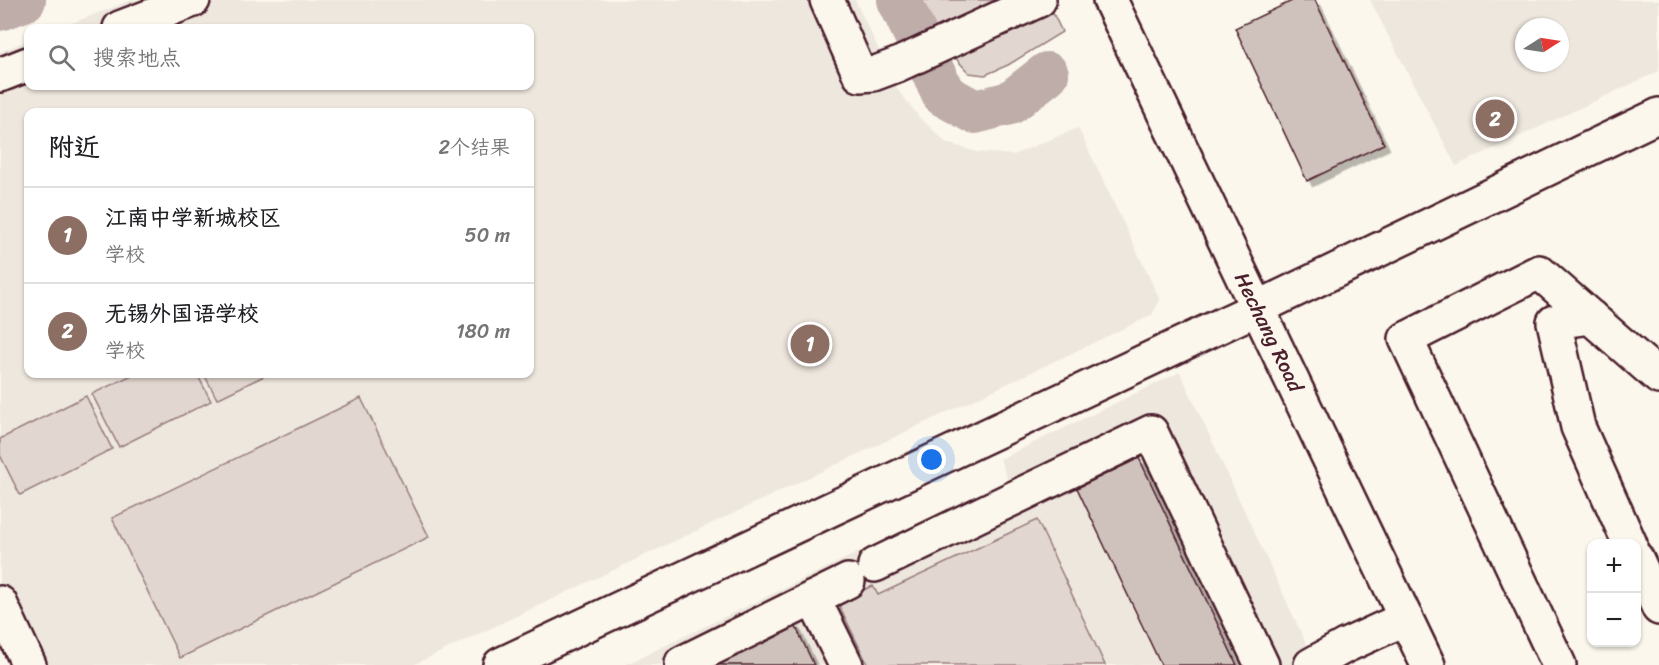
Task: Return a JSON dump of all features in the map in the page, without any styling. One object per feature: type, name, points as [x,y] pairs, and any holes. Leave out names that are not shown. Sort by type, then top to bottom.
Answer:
[{"type":"street","points":[[130,24],[193,0]]},
{"type":"street","points":[[827,0],[860,75],[873,74],[897,65],[1039,0]]},
{"type":"street","name":"Hechang Road","points":[[1093,0],[1250,311]]},
{"type":"street","name":"Hechang Road","points":[[1110,0],[1250,311],[1397,623],[1428,665]]},
{"type":"street","points":[[0,75],[24,66]]},
{"type":"street","points":[[500,665],[1659,115]]},
{"type":"street","points":[[1559,665],[1406,339],[1539,272],[1659,377]]},
{"type":"street","points":[[1591,317],[1554,322],[1578,427],[1628,539]]},
{"type":"street","points":[[682,665],[681,663],[862,573],[1151,432],[1262,665]]},
{"type":"street","points":[[1641,569],[1659,608]]},
{"type":"street","points":[[813,598],[846,665]]},
{"type":"street","points":[[0,603],[29,665]]},
{"type":"street","points":[[1311,665],[1350,656],[1397,623]]},
{"type":"street","name":"Hechang Road","points":[[1397,623],[1405,665]]},
{"type":"shaded area","points":[[132,0],[855,0],[898,90],[919,117],[947,143],[977,152],[1013,155],[1078,128],[1160,300],[1152,315],[413,665],[8,665],[0,648],[0,52],[24,42],[24,90],[534,90],[534,24],[69,24]]},
{"type":"shaded area","points":[[917,0],[1047,0],[1062,32],[1008,65],[985,75],[969,73],[932,32]]},
{"type":"shaded area","points":[[1370,0],[1659,0],[1659,71],[1456,166]]},
{"type":"shaded area","points":[[1180,372],[1316,665],[625,665],[857,553],[1009,484],[1000,459]]},
{"type":"shaded area","points":[[126,378],[199,378],[211,401],[119,447],[92,394]]},
{"type":"shaded area","points":[[206,378],[260,378],[217,399]]},
{"type":"shaded area","points":[[86,396],[112,449],[20,495],[0,455],[0,439]]},
{"type":"shaded area","points":[[361,398],[429,537],[180,658],[112,518]]},
{"type":"shaded area","points":[[1037,520],[1105,665],[868,665],[837,601],[873,586],[878,595]]},
{"type":"building","points":[[1294,0],[1315,0],[1384,144],[1307,181],[1235,28]]},
{"type":"building","points":[[1139,458],[1237,665],[1161,665],[1077,488]]},
{"type":"building","points":[[794,623],[814,665],[720,665],[717,660]]},
{"type":"waterway","points":[[0,9],[24,0]]},
{"type":"waterway","points":[[899,0],[944,95],[975,112],[1010,103],[1047,74]]},
{"type":"place","name":"无锡外国语学校","points":[[1495,119]]},
{"type":"place","name":"江南中学新城校区","points":[[810,344]]}]
